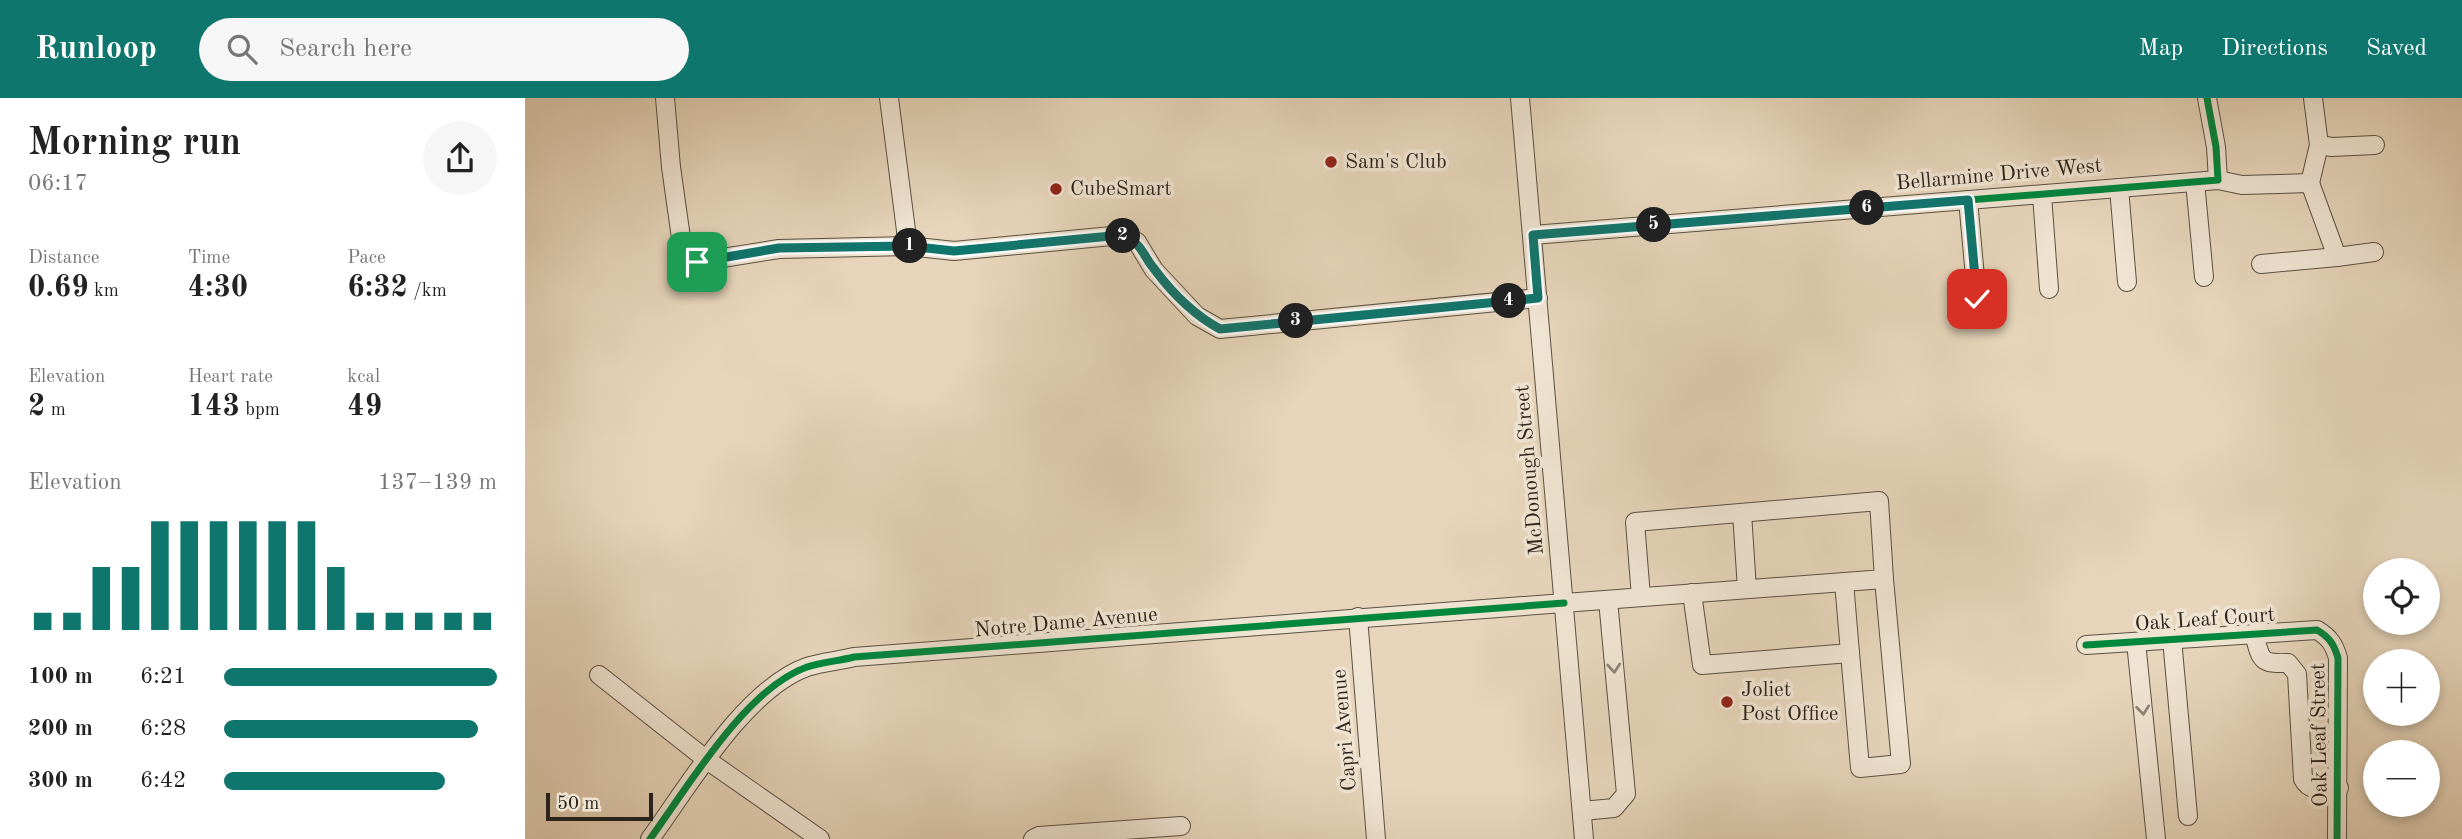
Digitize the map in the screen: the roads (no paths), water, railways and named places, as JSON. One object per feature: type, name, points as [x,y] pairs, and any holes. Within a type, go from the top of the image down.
[{"type":"street","points":[[665,98],[683,252],[697,262],[779,248],[908,246],[954,251],[1122,235],[1137,242],[1154,270],[1198,316],[1220,329],[1538,298]]},
{"type":"street","points":[[889,98],[908,246]]},
{"type":"street","name":"McDonough Street","points":[[1520,98],[1584,839]]},
{"type":"street","points":[[2207,98],[2216,147],[2218,180]]},
{"type":"street","points":[[2313,98],[2319,145],[2310,183],[2337,257]]},
{"type":"street","points":[[2319,145],[2375,145]]},
{"type":"street","name":"Bellarmine Drive West","points":[[1533,235],[2218,180],[2242,185],[2310,183]]},
{"type":"street","points":[[2196,182],[2204,277]]},
{"type":"street","points":[[2119,188],[2127,282]]},
{"type":"street","points":[[2042,195],[2049,289]]},
{"type":"street","points":[[1968,200],[1977,299]]},
{"type":"street","points":[[2261,264],[2374,252]]},
{"type":"street","points":[[1641,597],[1635,522],[1879,501],[1901,764],[1860,768],[1844,582]]},
{"type":"street","points":[[1742,513],[1747,589]]},
{"type":"street","name":"Notre Dame Avenue","points":[[650,839],[745,710],[773,686],[806,667],[854,657],[1884,579]]},
{"type":"street","points":[[1692,593],[1702,665],[1850,653]]},
{"type":"street","points":[[1582,811],[1613,808],[1626,794],[1608,600]]},
{"type":"street","name":"Capri Avenue","points":[[1358,617],[1377,839]]},
{"type":"street","name":"Oak Leaf Court","points":[[2086,645],[2316,630],[2324,634]]},
{"type":"street","points":[[2254,634],[2263,660],[2268,664],[2288,663],[2297,674],[2303,779],[2306,785],[2312,789],[2339,788]]},
{"type":"street","name":"Oak Leaf Street","points":[[2324,634],[2334,644],[2338,658],[2337,839]]},
{"type":"street","points":[[2172,639],[2188,817]]},
{"type":"street","points":[[2136,642],[2156,839]]},
{"type":"street","points":[[599,675],[707,760],[820,839]]},
{"type":"street","points":[[1033,839],[1039,836],[1181,826]]},
{"type":"place","name":"Sam's Club","points":[[1331,162]]},
{"type":"place","name":"CubeSmart","points":[[1056,189]]},
{"type":"place","name":"Joliet Post Office","points":[[1727,702]]}]
